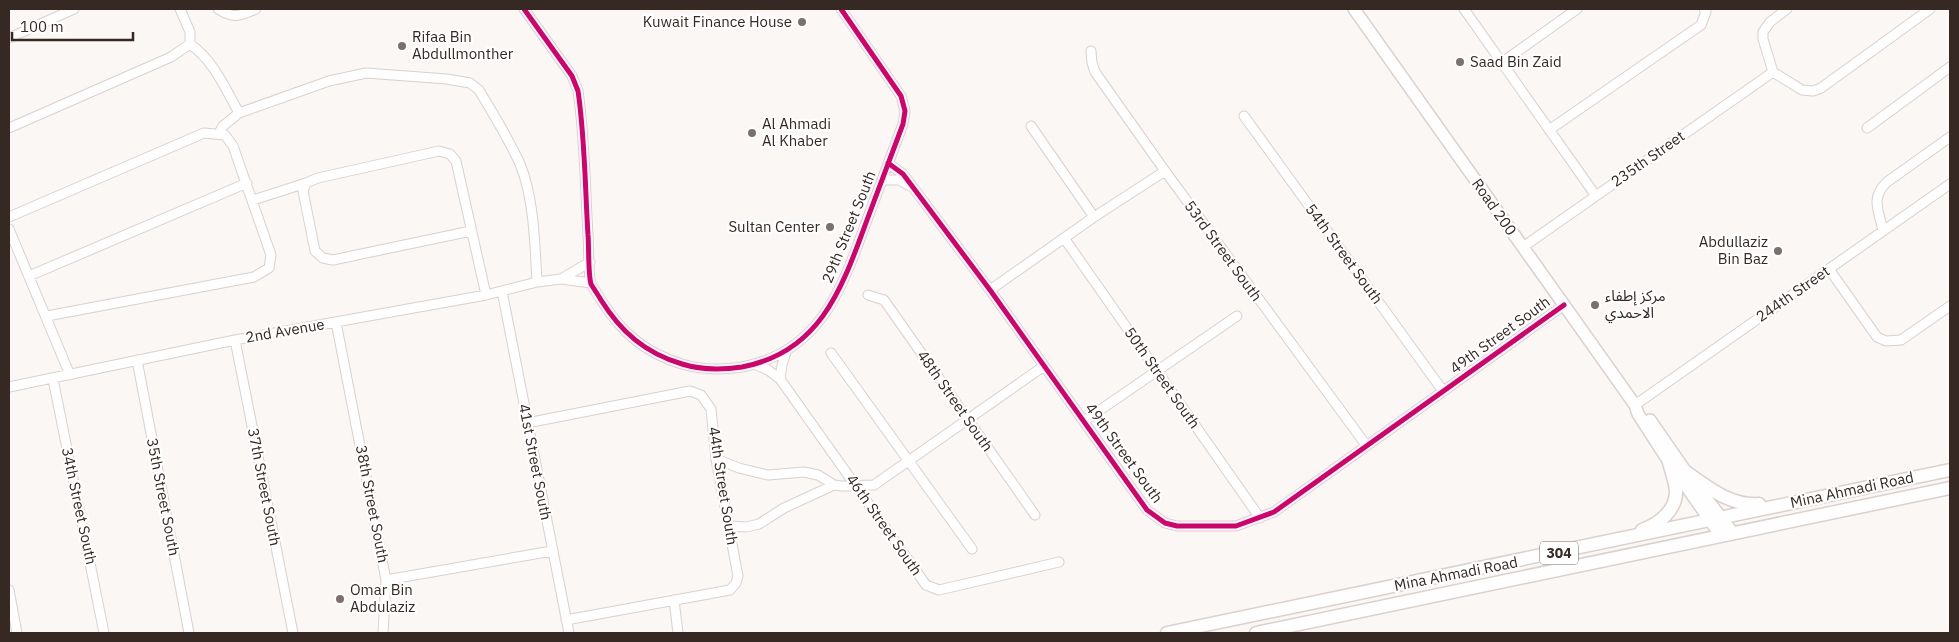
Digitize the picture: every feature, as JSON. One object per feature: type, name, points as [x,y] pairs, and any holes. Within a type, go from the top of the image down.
[{"type":"main road","name":"Road 200","points":[[1354,9],[1635,405],[1638,414],[1669,462],[1727,534]]},
{"type":"main road","name":"Road 200","points":[[1635,405],[1646,413],[1716,519]]},
{"type":"main road","points":[[1611,542],[1651,527],[1668,513],[1675,500],[1676,490],[1669,462]]},
{"type":"main road","name":"Mina Ahmadi Road","points":[[1167,633],[1950,470]]},
{"type":"main road","points":[[1686,472],[1730,501],[1742,504],[1809,500]]},
{"type":"main road","name":"Mina Ahmadi Road","points":[[1256,633],[1950,488]]},
{"type":"street","points":[[9,38],[74,9]]},
{"type":"street","points":[[180,9],[190,32],[190,44]]},
{"type":"street","points":[[218,9],[229,15],[239,16],[256,9]]},
{"type":"street","name":"29th Street South","points":[[524,9],[572,76],[578,91],[581,107],[591,283],[613,318],[632,339],[666,359],[689,366],[709,369],[729,369],[754,364],[786,352],[813,328],[834,298],[850,264],[883,177],[904,117],[901,96],[841,9]]},
{"type":"street","points":[[1464,9],[1596,196]]},
{"type":"street","points":[[1501,63],[1576,9]]},
{"type":"street","points":[[1549,130],[1701,25],[1706,12],[1704,9]]},
{"type":"street","points":[[1787,9],[1770,22],[1763,32],[1763,38],[1773,72],[1802,90],[1809,92],[1817,90],[1930,9]]},
{"type":"street","points":[[190,44],[202,52],[212,64],[239,113]]},
{"type":"street","points":[[9,128],[171,57],[190,44]]},
{"type":"street","name":"53rd Street South","points":[[1091,51],[1095,72],[1165,171],[1366,445]]},
{"type":"street","points":[[1867,128],[1950,67]]},
{"type":"street","points":[[219,133],[223,126],[239,113],[329,81],[366,72],[447,79],[470,83],[479,90],[520,165],[530,201],[537,282]]},
{"type":"street","name":"235th Street","points":[[1523,247],[1773,72]]},
{"type":"street","name":"54th Street South","points":[[1244,116],[1443,391]]},
{"type":"street","points":[[1031,126],[1094,217]]},
{"type":"street","points":[[9,217],[204,133],[225,135],[233,146],[271,255],[269,268],[254,277],[47,316]]},
{"type":"street","points":[[1883,231],[1876,200],[1878,191],[1887,182],[1950,137]]},
{"type":"street","points":[[253,200],[318,178],[439,151],[450,154],[456,161],[486,295]]},
{"type":"street","name":"49th Street South","points":[[888,163],[903,174],[990,290],[1147,510],[1164,523],[1177,526],[1236,526],[1274,512],[1564,305]]},
{"type":"street","points":[[990,290],[1094,217],[1165,171]]},
{"type":"street","points":[[883,177],[899,180],[912,188]]},
{"type":"street","points":[[29,276],[247,183]]},
{"type":"street","points":[[306,183],[303,191],[315,251],[323,258],[333,260],[471,231]]},
{"type":"street","name":"244th Street","points":[[1635,405],[1950,184]]},
{"type":"street","points":[[9,229],[47,316],[70,375]]},
{"type":"street","name":"50th Street South","points":[[1064,238],[1260,518]]},
{"type":"street","name":"2nd Avenue","points":[[561,279],[590,262]]},
{"type":"street","points":[[1829,269],[1877,336],[1886,340],[1901,340],[1949,308]]},
{"type":"street","name":"2nd Avenue","points":[[9,387],[235,340],[486,295],[537,282],[561,279],[591,283]]},
{"type":"street","name":"41st Street South","points":[[502,291],[569,633]]},
{"type":"street","name":"48th Street South","points":[[868,295],[884,300],[1035,515]]},
{"type":"street","points":[[1084,421],[1237,316]]},
{"type":"street","name":"38th Street South","points":[[336,322],[386,580],[552,551]]},
{"type":"street","name":"37th Street South","points":[[235,340],[293,633]]},
{"type":"street","points":[[780,379],[786,352]]},
{"type":"street","points":[[831,352],[972,550]]},
{"type":"street","name":"35th Street South","points":[[137,360],[189,633]]},
{"type":"street","name":"46th Street South","points":[[754,364],[768,370],[780,379],[926,585],[939,590],[1059,562]]},
{"type":"street","points":[[729,526],[746,527],[759,524],[784,508],[834,485],[874,485],[910,462],[1044,366]]},
{"type":"street","name":"34th Street South","points":[[53,378],[104,633]]},
{"type":"street","name":"44th Street South","points":[[527,423],[690,391],[701,395],[711,409],[716,459],[738,576],[736,583],[730,590],[566,620]]},
{"type":"street","points":[[716,459],[739,468],[768,475],[804,472],[818,475],[834,485]]},
{"type":"street","points":[[383,633],[386,580]]},
{"type":"street","points":[[9,590],[10,606],[17,633]]},
{"type":"street","points":[[674,600],[678,633]]},
{"type":"cycle path","points":[[524,9],[572,76],[578,91],[591,284],[617,322],[645,347],[682,364],[719,369],[742,367],[769,359],[791,347],[810,332],[825,313],[848,270],[903,124],[905,111],[901,96],[841,9]]},
{"type":"cycle path","points":[[888,163],[903,174],[990,290],[1147,510],[1165,523],[1177,526],[1236,526],[1274,512],[1564,305]]},
{"type":"place","name":"Kuwait Finance House","points":[[802,22]]},
{"type":"place","name":"Rifaa Bin Abdullmonther","points":[[402,46]]},
{"type":"place","name":"Saad Bin Zaid","points":[[1460,62]]},
{"type":"place","name":"Al Ahmadi Al Khaber","points":[[752,133]]},
{"type":"place","name":"Sultan Center","points":[[830,227]]},
{"type":"place","name":"Abdullaziz Bin Baz","points":[[1778,251]]},
{"type":"place","name":"مركز إطفاء الاحمدي","points":[[1595,305]]},
{"type":"place","name":"Omar Bin Abdulaziz","points":[[340,599]]}]
